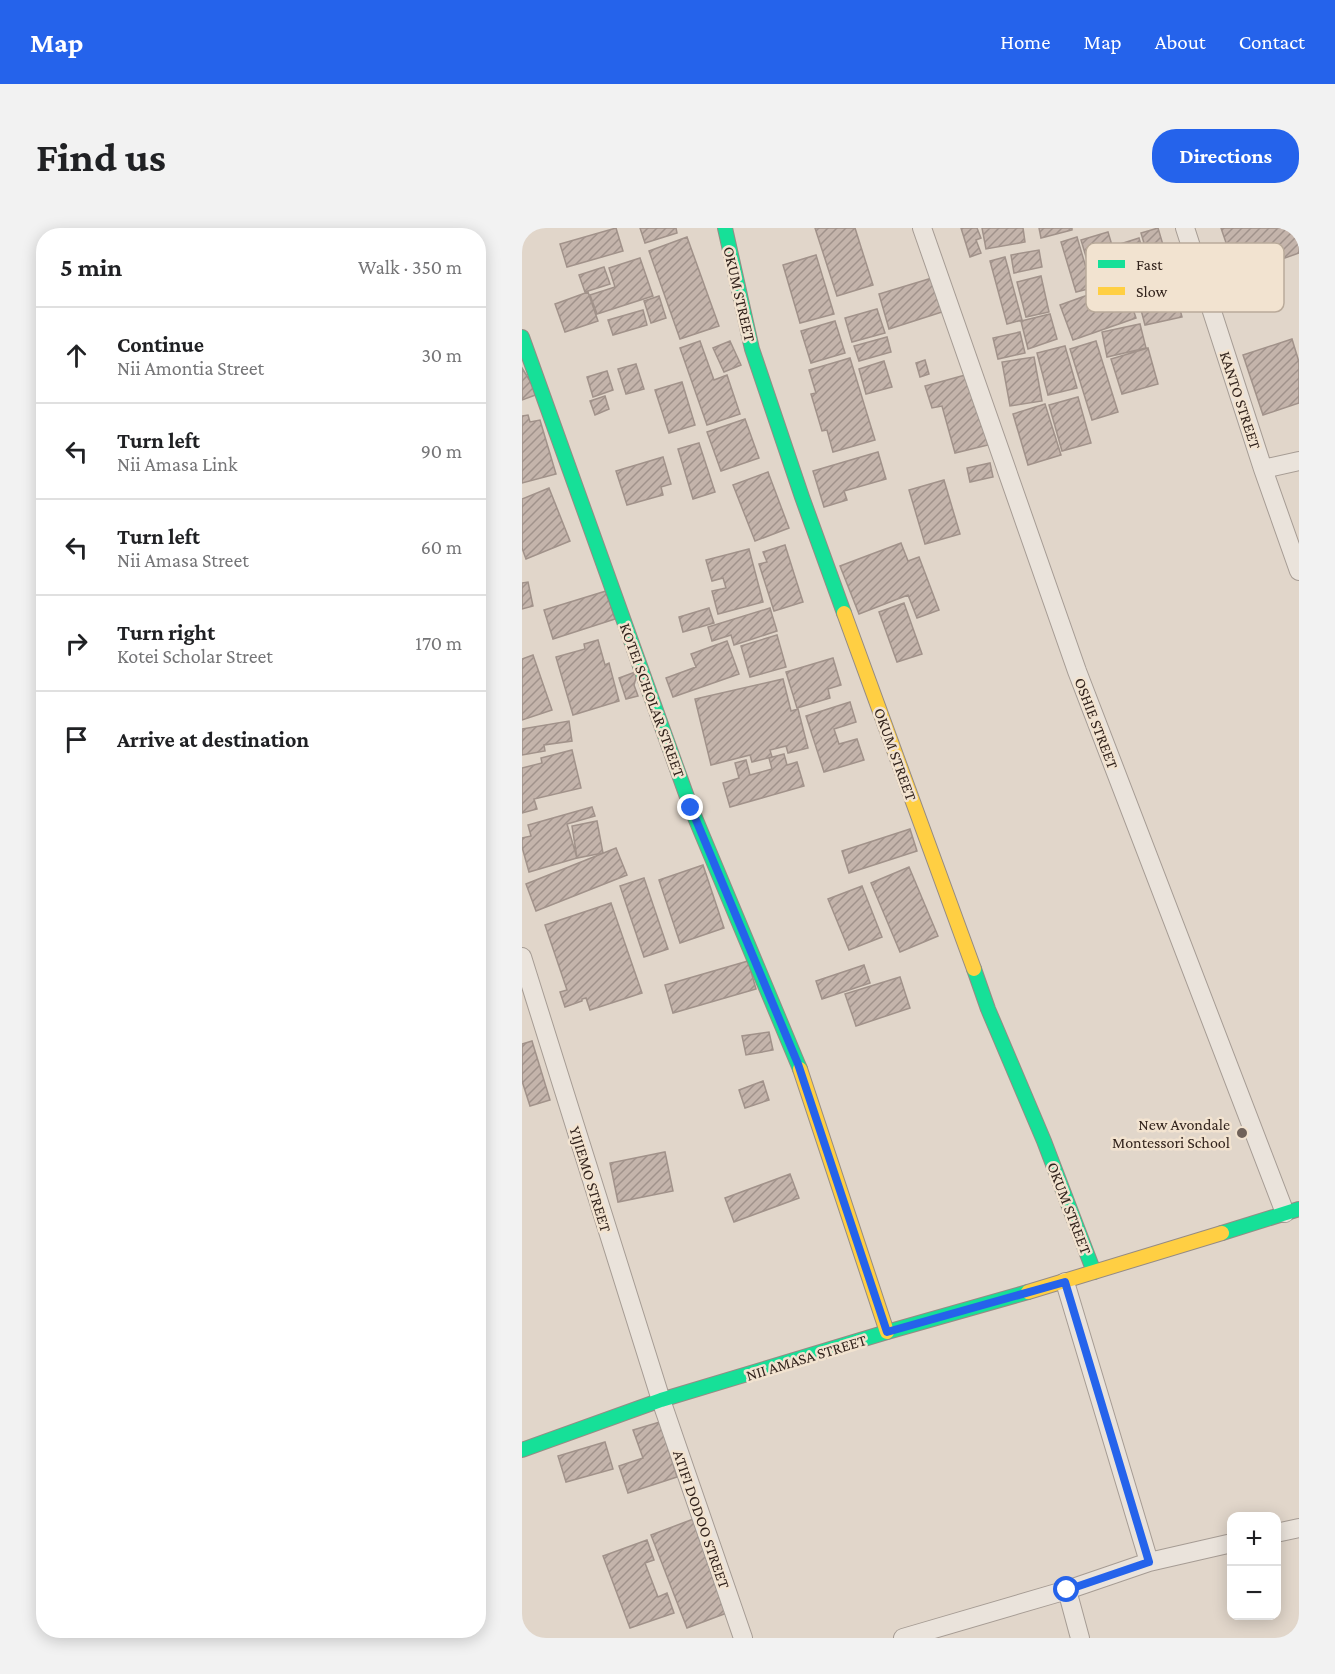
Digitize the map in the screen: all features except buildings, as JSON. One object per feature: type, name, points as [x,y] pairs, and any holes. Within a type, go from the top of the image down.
[{"type":"street","name":"OKUM STREET","points":[[724,228],[752,349],[802,497],[988,1009],[1044,1141],[1094,1272]]},
{"type":"street","name":"OSHIE STREET","points":[[922,228],[1077,671],[1292,1211]]},
{"type":"street","name":"KANTO STREET","points":[[1185,228],[1190,243]]},
{"type":"street","name":"KANTO STREET","points":[[1212,312],[1299,571]]},
{"type":"street","name":"KOTEI SCHOLAR STREET","points":[[522,337],[691,808],[798,1064],[887,1332]]},
{"type":"street","points":[[1263,469],[1299,461]]},
{"type":"street","name":"YIJIEMO STREET","points":[[522,957],[661,1401]]},
{"type":"street","name":"NII AMASA STREET","points":[[522,1449],[661,1401],[887,1332],[1065,1282],[1292,1211]]},
{"type":"street","points":[[1065,1282],[1149,1562]]},
{"type":"street","name":"ATIFI DODOO STREET","points":[[661,1401],[743,1638]]},
{"type":"street","points":[[1281,1532],[1299,1528]]},
{"type":"street","points":[[903,1638],[1067,1590],[1149,1562],[1227,1544]]},
{"type":"street","points":[[1067,1590],[1080,1638]]},
{"type":"traffic: fast","points":[[725,228],[752,349],[844,613]]},
{"type":"traffic: fast","points":[[522,337],[691,808],[800,1069]]},
{"type":"traffic: fast","points":[[974,969],[1094,1272]]},
{"type":"traffic: fast","points":[[1222,1233],[1299,1209]]},
{"type":"traffic: fast","points":[[522,1450],[661,1400],[1028,1292]]},
{"type":"traffic: slow","points":[[844,613],[974,969]]},
{"type":"traffic: slow","points":[[800,1069],[887,1332]]},
{"type":"traffic: slow","points":[[1028,1292],[1222,1233]]},
{"type":"place","name":"New Avondale Montessori School","points":[[1242,1133]]},
{"type":"route","points":[[691,808],[798,1064],[887,1332],[1065,1282],[1149,1562],[1067,1590]]}]
